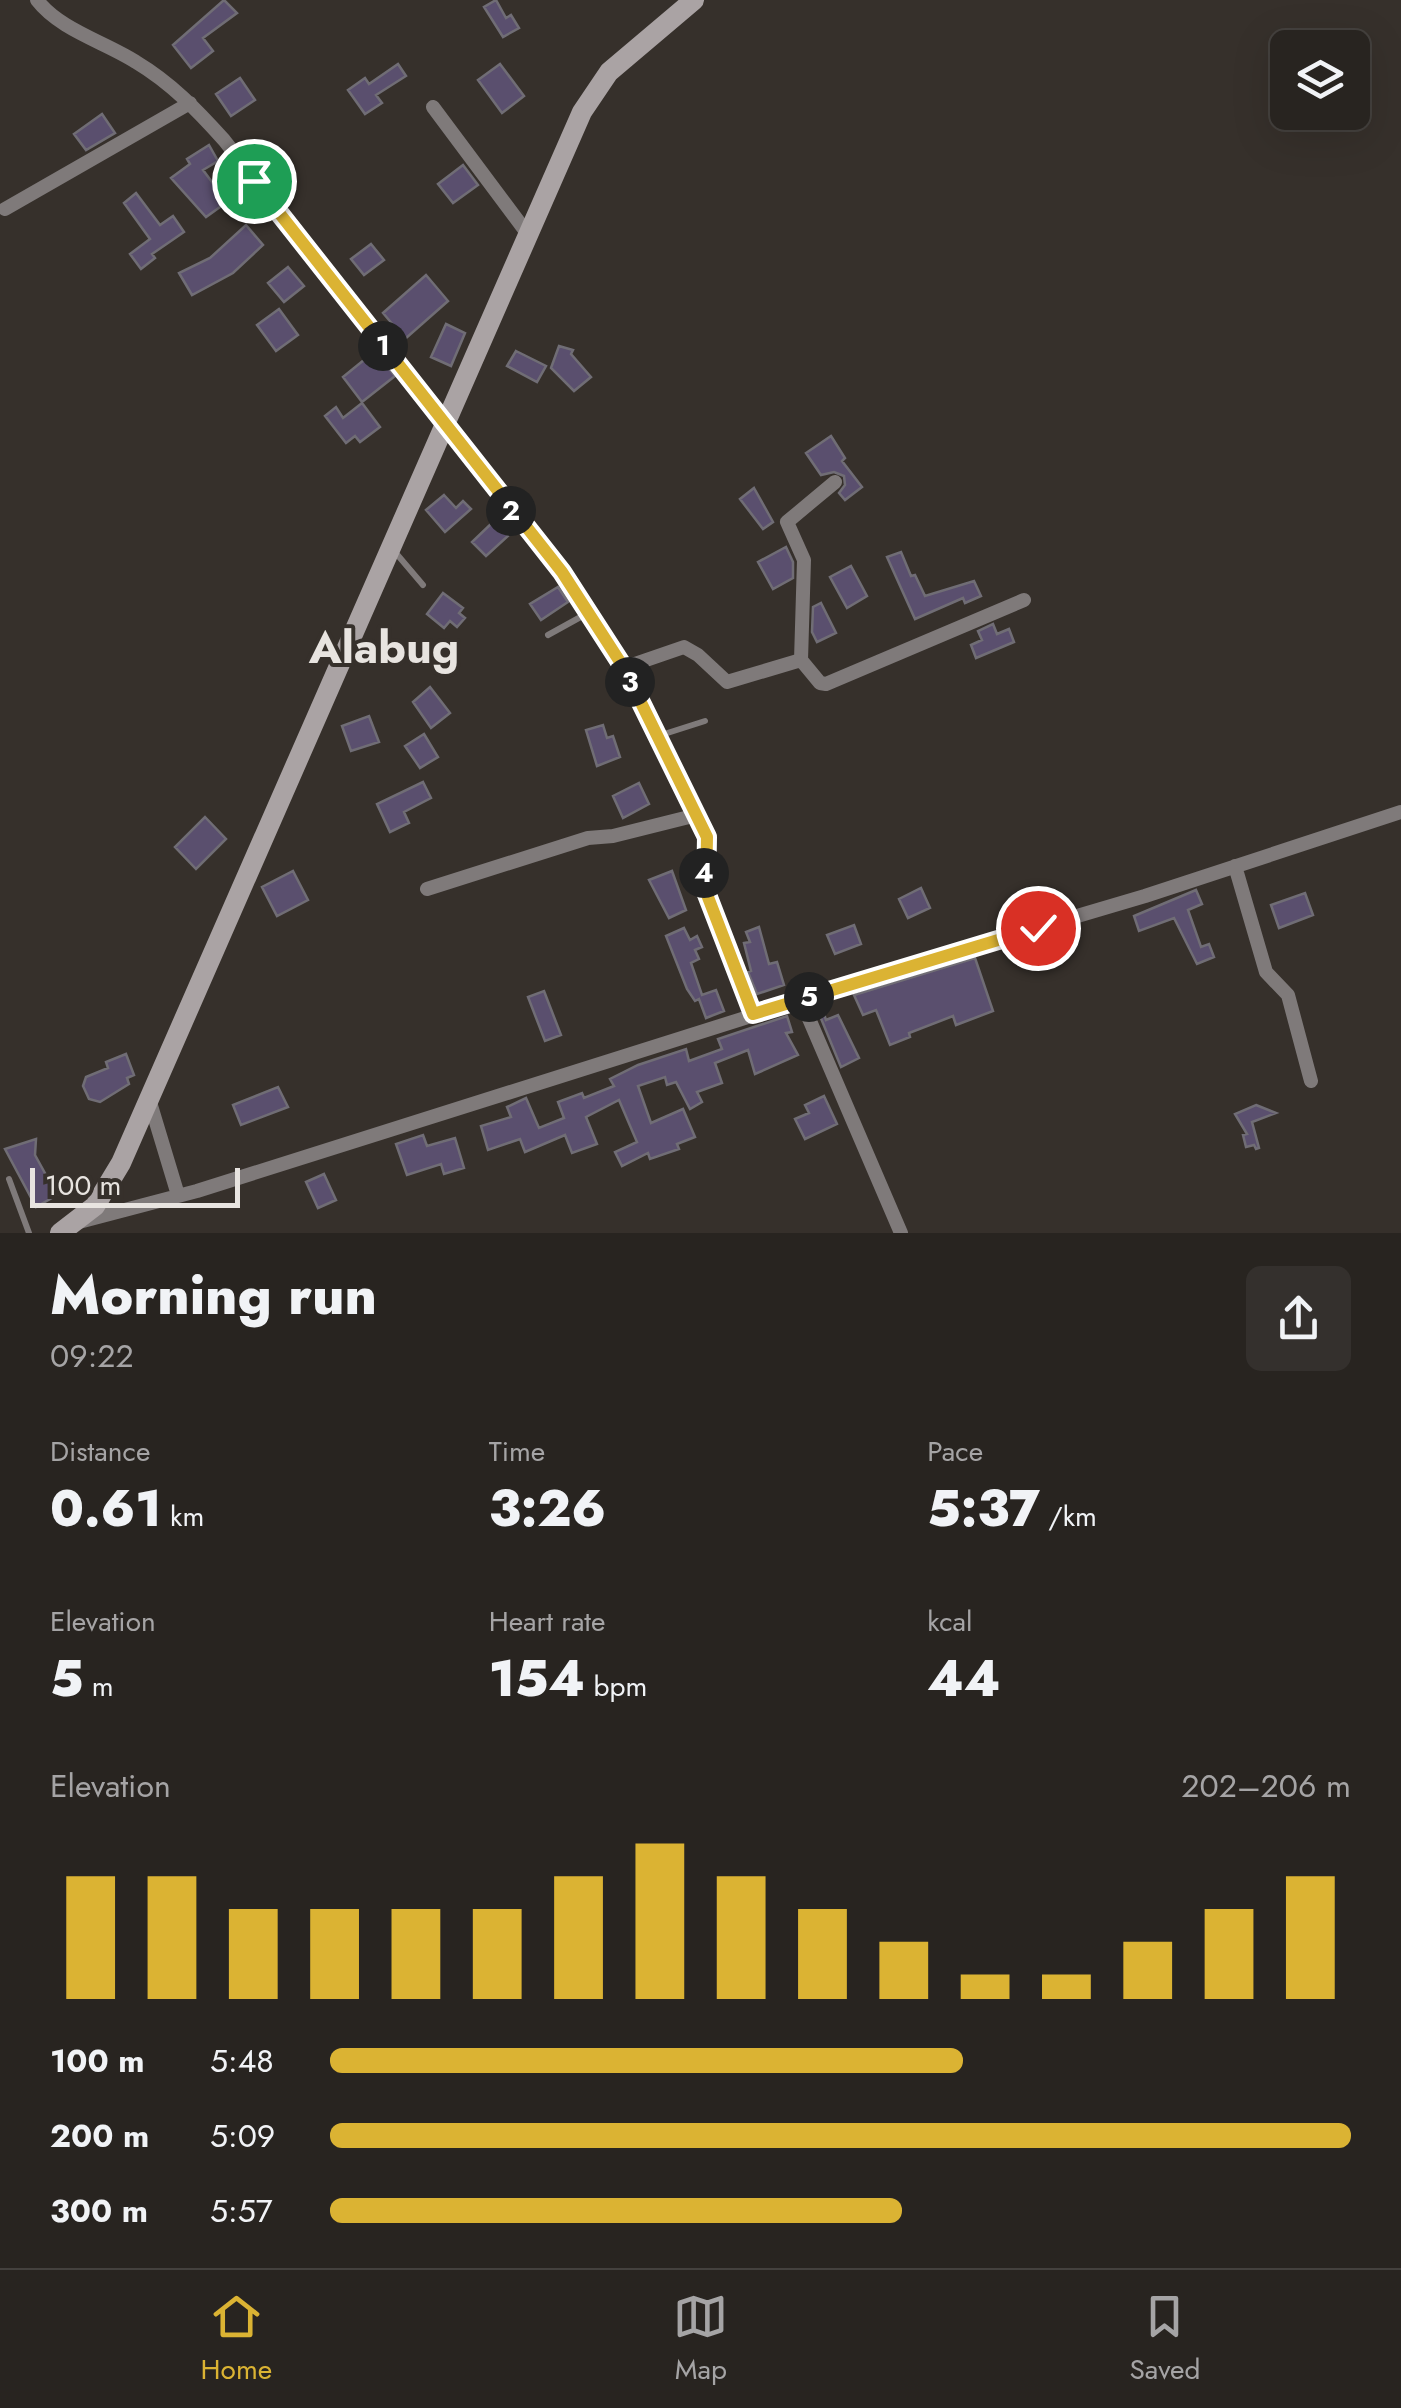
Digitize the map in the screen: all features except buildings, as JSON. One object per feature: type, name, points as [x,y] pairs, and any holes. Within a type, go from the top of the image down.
[{"type":"main road","points":[[67,1230],[107,1189],[149,1099],[527,233],[592,94],[609,72],[694,0]]},
{"type":"street","points":[[37,0],[49,14],[132,59],[190,102],[224,140],[589,612],[624,668],[707,837],[706,892],[753,1014]]},
{"type":"street","points":[[5,209],[190,102]]},
{"type":"street","points":[[433,108],[527,233]]},
{"type":"street","points":[[835,482],[788,522],[804,560],[801,660],[820,683],[826,684],[1024,600]]},
{"type":"street","points":[[624,668],[684,647],[698,655],[721,679],[734,682],[801,660]]},
{"type":"street","points":[[67,1230],[1401,812]]},
{"type":"street","points":[[427,889],[588,838],[614,836],[697,815]]},
{"type":"street","points":[[1235,866],[1266,972],[1288,994],[1311,1081]]},
{"type":"street","points":[[801,1000],[901,1233]]},
{"type":"street","points":[[149,1099],[178,1196]]},
{"type":"lane","points":[[390,546],[423,586]]},
{"type":"lane","points":[[548,635],[589,612]]},
{"type":"lane","points":[[656,737],[705,722]]},
{"type":"lane","points":[[9,1179],[29,1233]]},
{"type":"district","name":"Alabug","points":[[384,647]]},
{"type":"route","points":[[254,181],[562,572],[624,668],[707,837],[703,882],[753,1014],[1038,928]]}]
